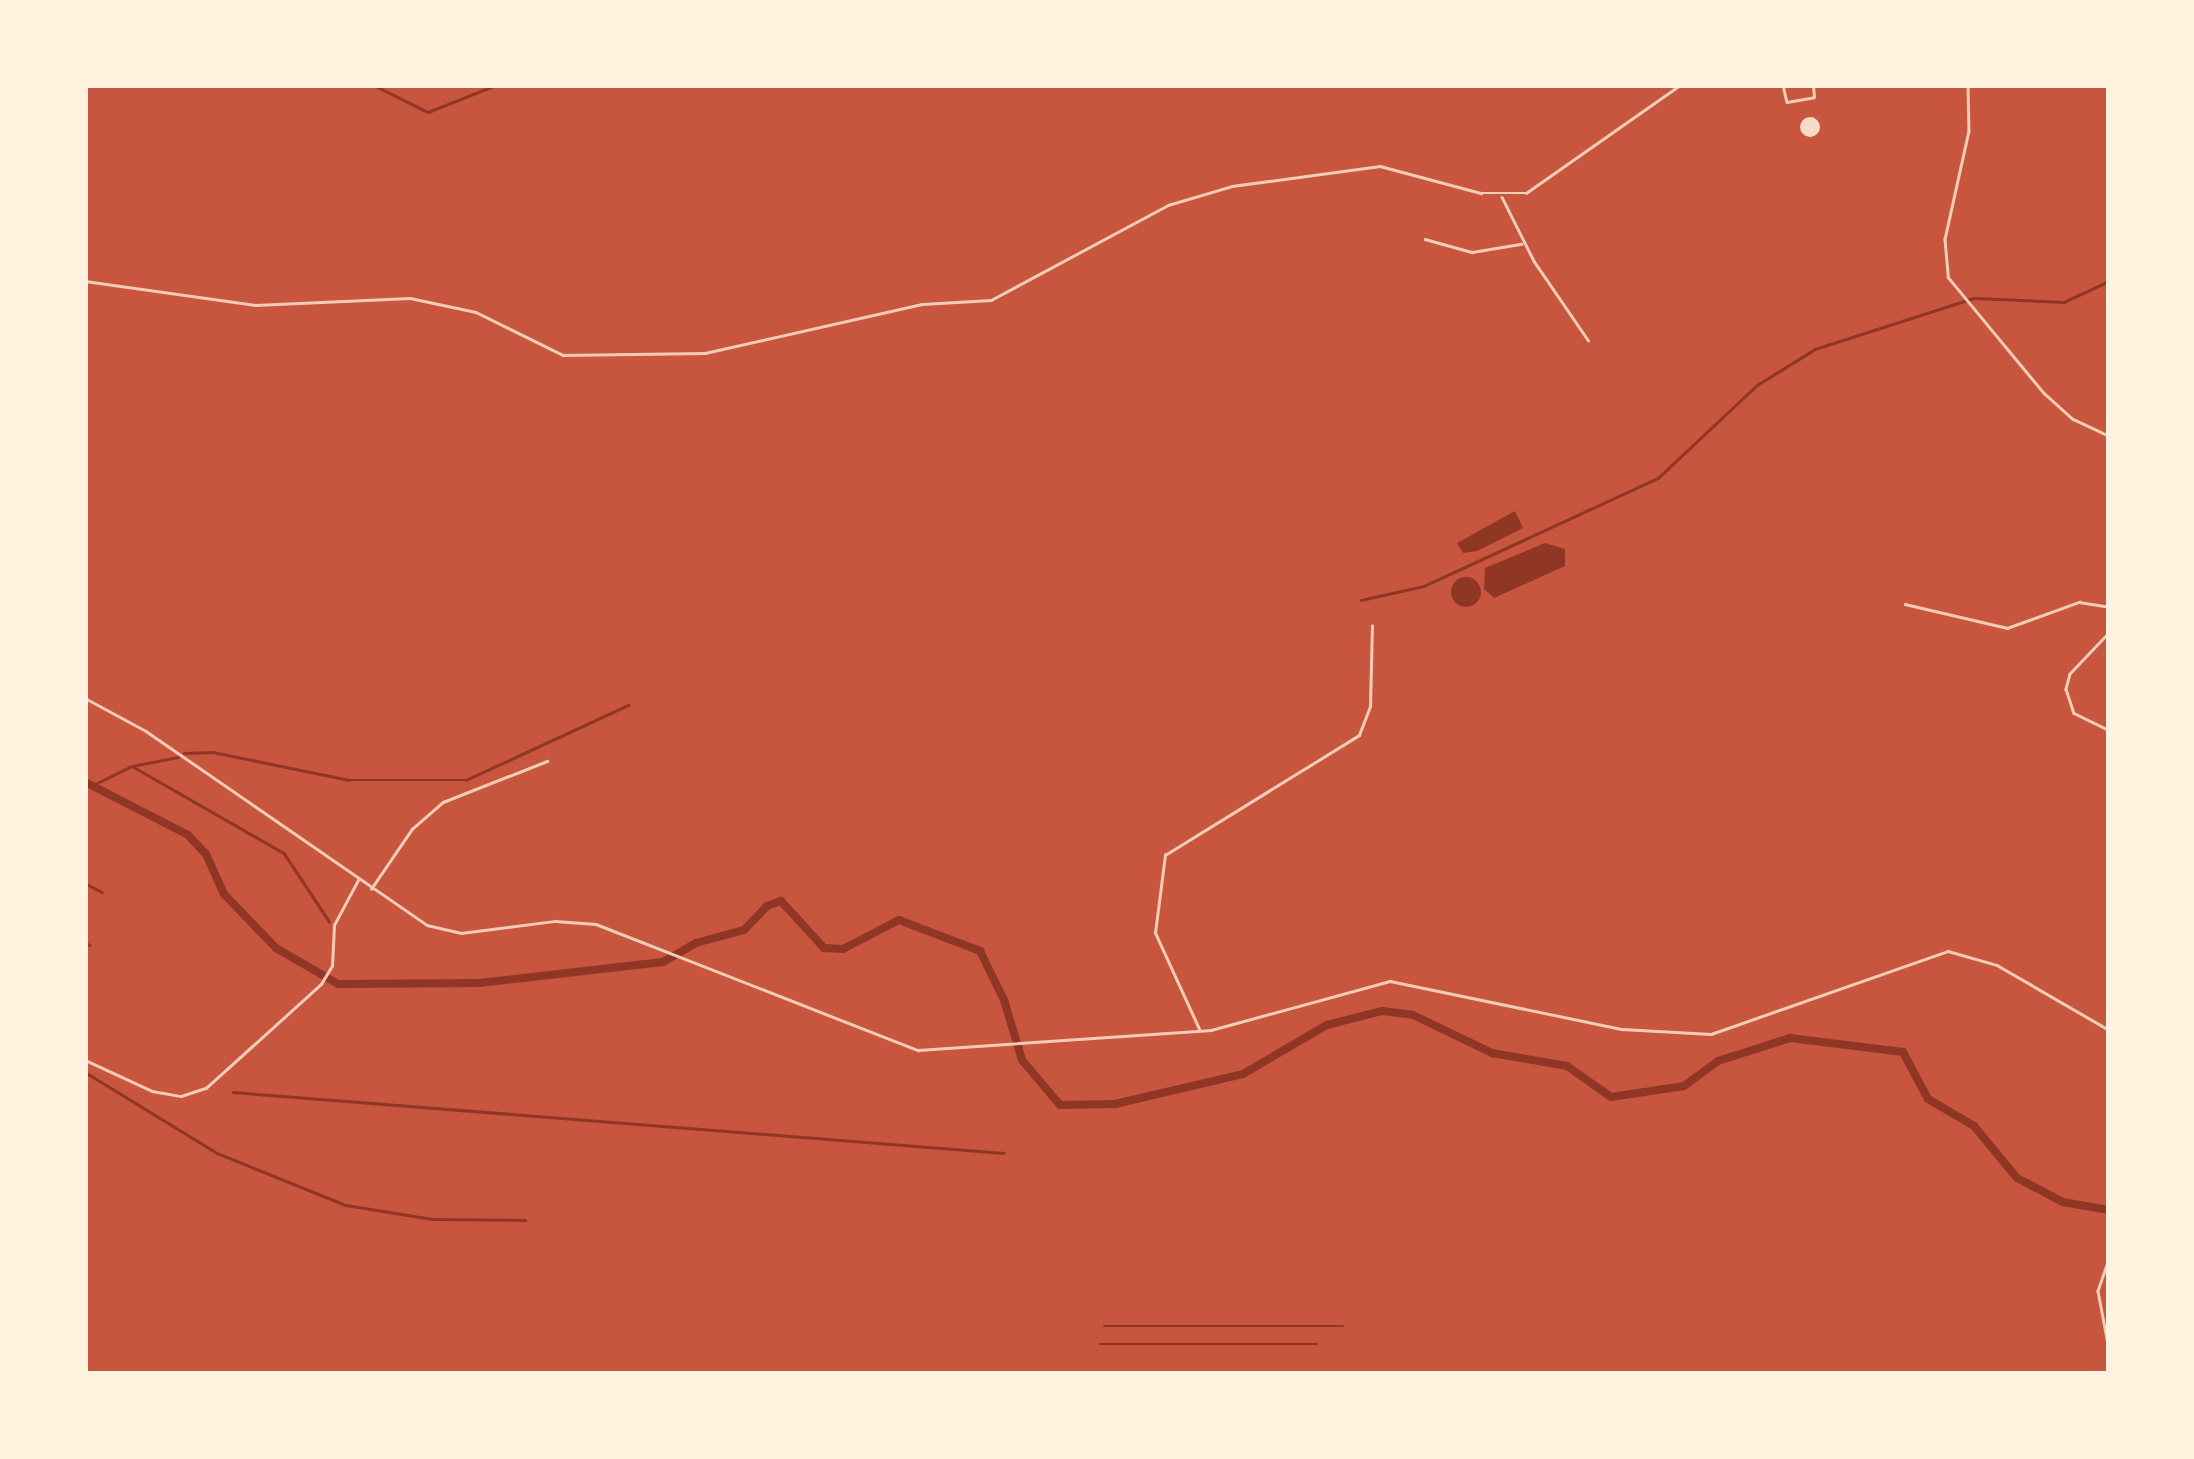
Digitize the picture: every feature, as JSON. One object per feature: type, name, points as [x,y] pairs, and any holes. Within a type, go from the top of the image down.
[{"type":"street","points":[[85,281],[255,305],[410,298],[476,312],[563,355],[684,356],[922,304],[990,300],[1168,206],[1232,186],[1380,166],[1502,196],[1545,184],[1680,85]]},
{"type":"street","points":[[1783,85],[1787,102],[1814,97],[1813,85]]},
{"type":"street","points":[[1966,85],[1968,131],[1944,239],[1948,277],[2058,406],[2109,436]]},
{"type":"street","points":[[1502,196],[1523,243],[1588,340]]},
{"type":"street","points":[[1426,238],[1472,252],[1523,243]]},
{"type":"street","points":[[1904,604],[2007,628],[2079,602],[2109,607]]},
{"type":"street","points":[[1199,1031],[1155,933],[1166,855],[1359,735],[1370,706],[1372,626]]},
{"type":"street","points":[[2109,633],[2070,674],[2066,686],[2074,713],[2109,730]]},
{"type":"street","points":[[85,698],[176,752],[358,880],[437,929],[577,921],[668,952],[904,1048],[1005,1047],[1199,1031],[1396,981],[1622,1029],[1711,1034],[1948,950],[1990,962],[2109,1030]]},
{"type":"street","points":[[372,889],[412,829],[444,802],[546,761]]},
{"type":"street","points":[[85,1060],[144,1089],[193,1094],[321,984],[329,972],[334,925],[358,880]]},
{"type":"street","points":[[2109,1259],[2098,1286],[2109,1349]]},
{"type":"shaded area","points":[[1515,511],[1523,528],[1477,551],[1463,553],[1457,543]]},
{"type":"shaded area","points":[[1545,543],[1565,549],[1565,566],[1494,598],[1484,589],[1485,568]]},
{"type":"shaded area","points":[[1466,577],[1480,586],[1481,592],[1472,606],[1466,607],[1452,598],[1451,592],[1460,578]]},
{"type":"building","points":[[1810,117],[1820,127],[1810,137],[1800,127]]},
{"type":"waterway","points":[[374,85],[428,112],[496,85]]},
{"type":"waterway","points":[[1361,600],[1424,586],[1658,478],[1757,385],[1815,349],[1974,298],[2064,302],[2109,281]]},
{"type":"waterway","points":[[184,753],[213,752],[349,780],[466,780],[628,705]]},
{"type":"waterway","points":[[93,785],[132,766],[178,757]]},
{"type":"waterway","points":[[132,766],[284,853],[329,921]]},
{"type":"waterway","points":[[85,782],[188,835],[206,854],[224,894],[276,948],[338,984],[479,983],[663,962],[696,943],[744,930],[767,906],[781,901],[824,948],[843,949],[899,920],[980,951],[1004,1000],[1022,1060],[1060,1105],[1115,1104],[1243,1074],[1327,1025],[1382,1011],[1413,1015],[1492,1053],[1567,1066],[1611,1097],[1684,1086],[1718,1061],[1790,1038],[1903,1052],[1928,1099],[1974,1126],[2017,1178],[2063,1202],[2109,1210]]},
{"type":"waterway","points":[[85,883],[102,892]]},
{"type":"waterway","points":[[85,943],[90,945]]},
{"type":"waterway","points":[[85,1072],[217,1153],[346,1205],[432,1219],[525,1220]]},
{"type":"waterway","points":[[233,1092],[1004,1153]]},
{"type":"waterway","points":[[1104,1326],[1343,1326]]},
{"type":"waterway","points":[[1100,1344],[1317,1344]]}]
